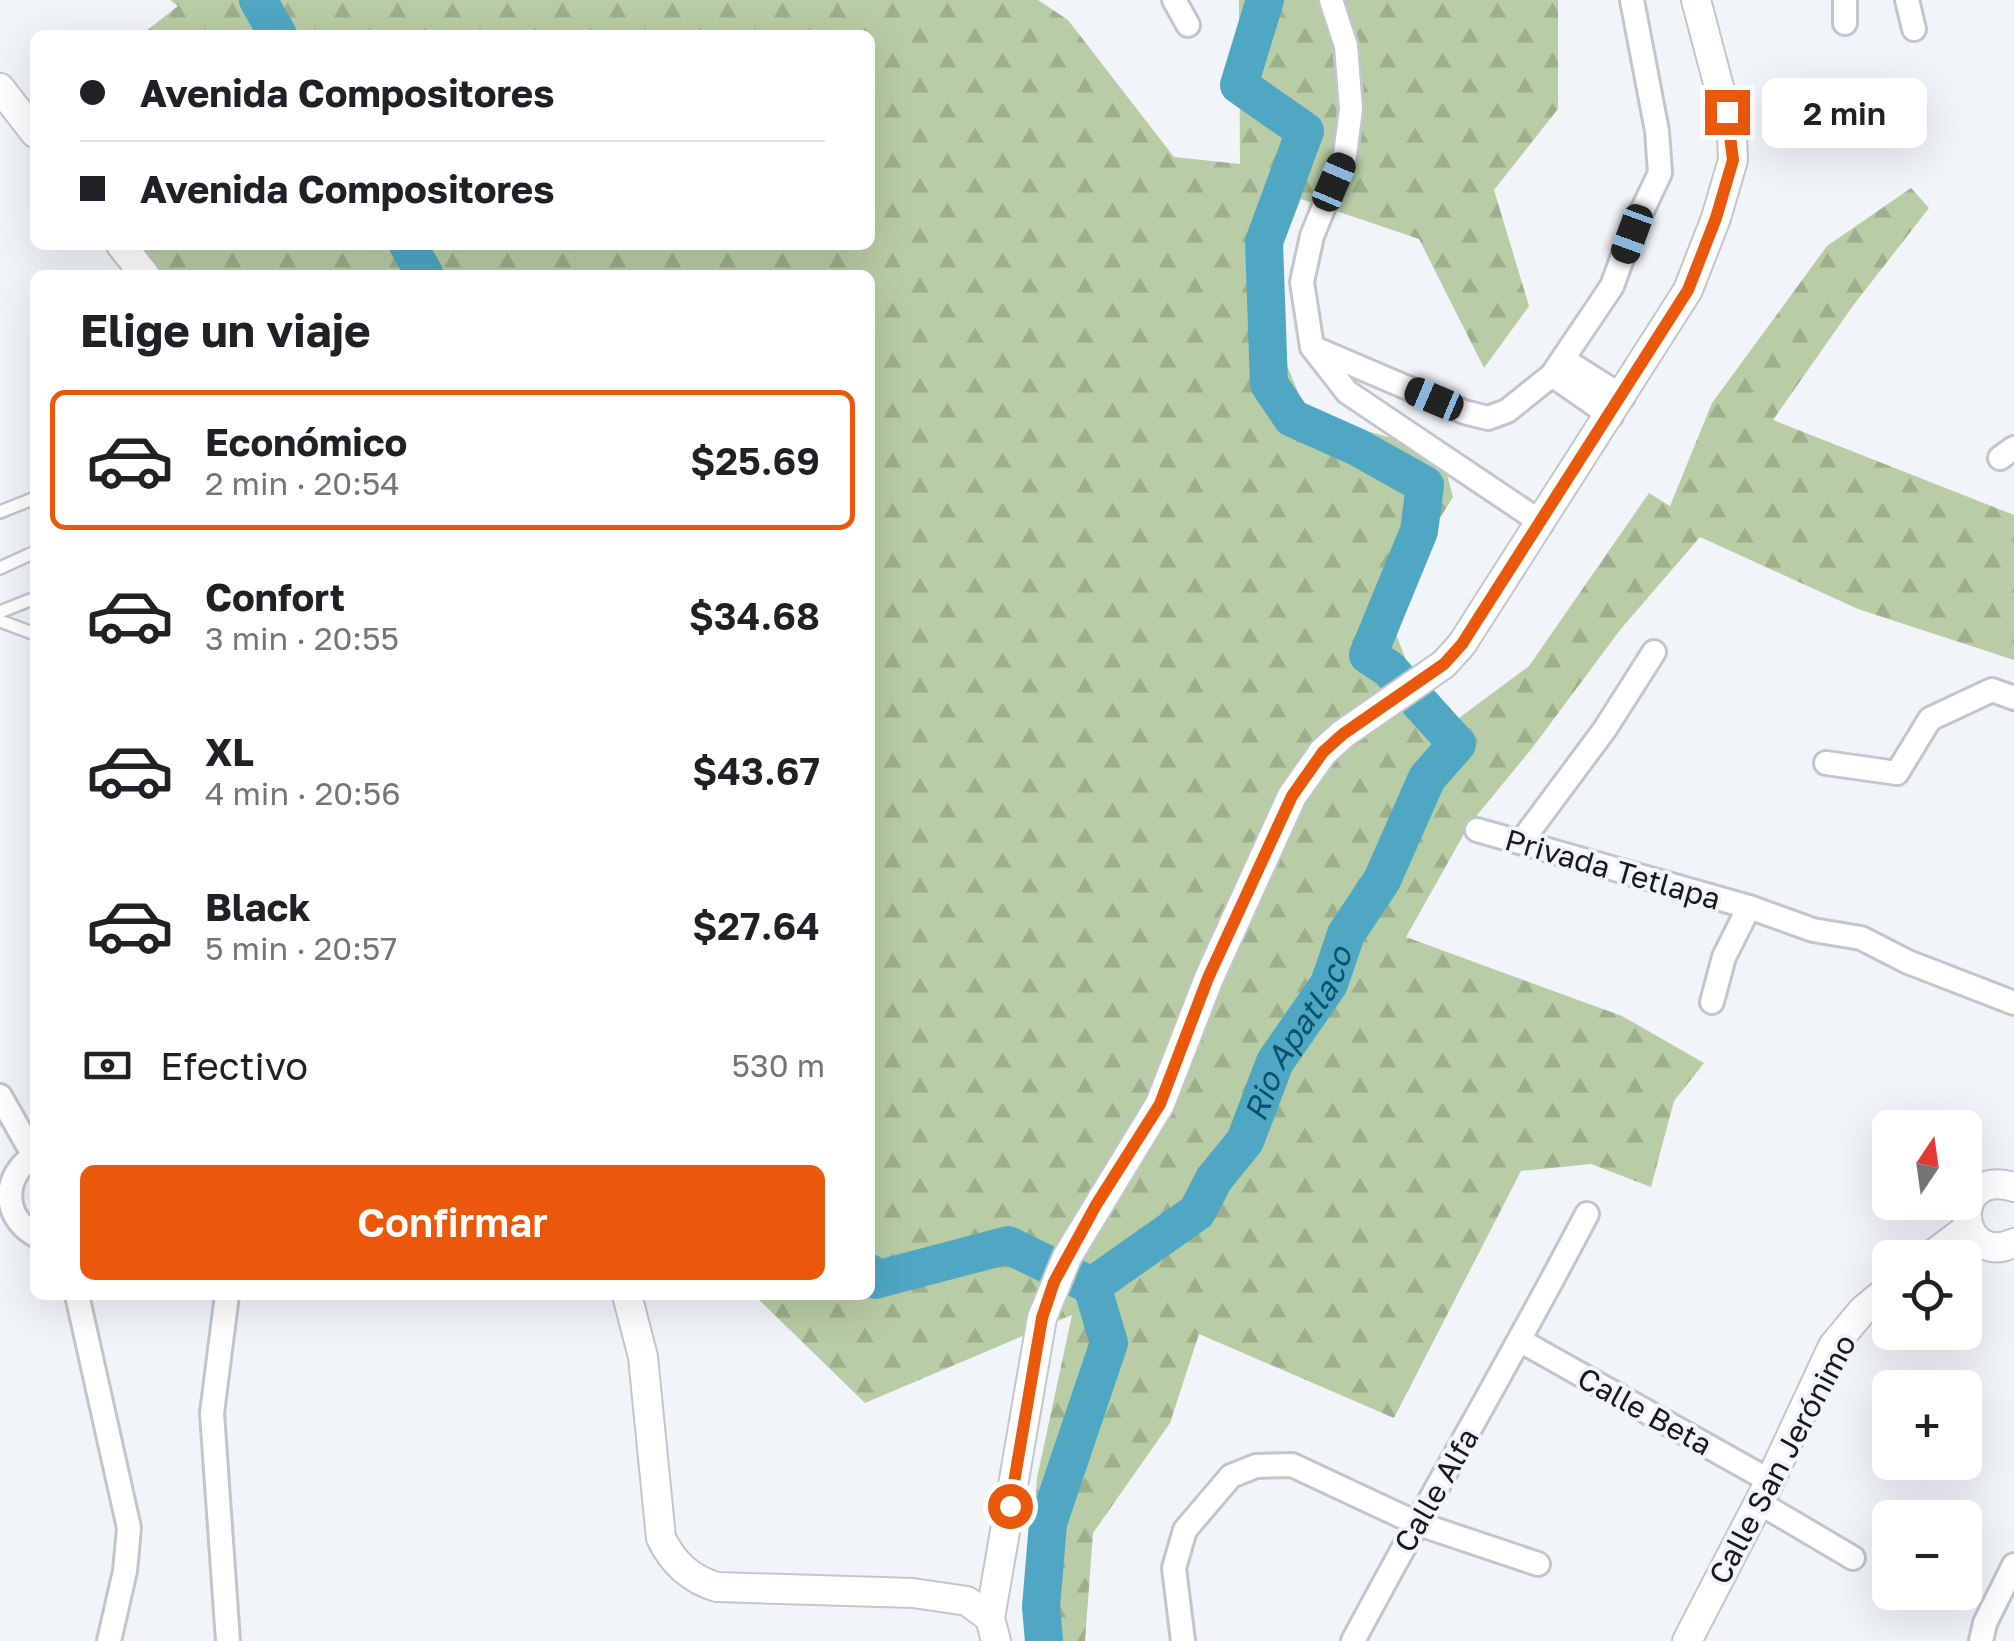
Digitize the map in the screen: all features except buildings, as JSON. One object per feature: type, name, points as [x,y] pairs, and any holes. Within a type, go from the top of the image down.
[{"type":"street","points":[[1174,0],[1188,24]]},
{"type":"street","points":[[1331,0],[1346,46],[1351,109],[1345,155],[1312,236],[1302,282],[1312,346],[1347,392],[1542,522]]},
{"type":"street","points":[[1312,346],[1464,412],[1488,418],[1507,411],[1557,367],[1612,286],[1660,173],[1657,132],[1632,0]]},
{"type":"street","points":[[993,1629],[1042,1318],[1061,1269],[1096,1205],[1160,1104],[1208,978],[1292,796],[1323,752],[1343,734],[1444,664],[1462,644],[1617,407],[1688,290],[1733,160],[1727,112],[1696,0]]},
{"type":"street","points":[[1908,0],[1914,29]]},
{"type":"street","points":[[0,88],[30,127]]},
{"type":"street","points":[[126,250],[141,270]]},
{"type":"street","points":[[1557,367],[1617,407]]},
{"type":"street","points":[[1521,842],[1605,729],[1654,652]]},
{"type":"street","points":[[1826,763],[1897,773],[1930,720],[1992,690],[2014,698]]},
{"type":"street","name":"Privada Tetlapa","points":[[1476,830],[1750,908],[1812,930],[1861,938],[1908,962],[2014,1003]]},
{"type":"street","name":"Privada Tetlapa","points":[[1712,1002],[1724,957],[1750,908]]},
{"type":"street","points":[[0,1096],[30,1148]]},
{"type":"street","points":[[17,1227],[10,1191],[22,1164],[30,1158]]},
{"type":"street","points":[[2014,1187],[1998,1183],[1982,1187],[1971,1198],[1966,1212],[1968,1228],[1984,1244],[1995,1248],[2014,1243]]},
{"type":"street","name":"Calle Alfa","points":[[1353,1641],[1588,1214]]},
{"type":"street","points":[[1952,1240],[1968,1228]]},
{"type":"street","points":[[77,1300],[130,1528],[109,1641]]},
{"type":"street","points":[[226,1300],[212,1413],[228,1641]]},
{"type":"street","points":[[628,1300],[642,1357],[661,1538],[675,1562],[694,1577],[717,1587],[912,1593],[967,1601],[993,1629]]},
{"type":"street","name":"Calle San Jerónimo","points":[[1687,1641],[1833,1346],[1872,1303]]},
{"type":"street","name":"Calle Beta","points":[[1521,1341],[1764,1492],[1854,1558]]},
{"type":"street","points":[[1184,1641],[1174,1568],[1185,1530],[1231,1476],[1256,1466],[1292,1465],[1416,1523],[1538,1564]]},
{"type":"street","points":[[1981,1641],[1985,1623],[2014,1565]]},
{"type":"lane","points":[[0,512],[30,500]]},
{"type":"lane","points":[[0,568],[30,554]]},
{"type":"lane","points":[[0,612],[30,600]]},
{"type":"lane","points":[[0,622],[30,632]]},
{"type":"green space","points":[[170,0],[1038,0],[1068,20],[1174,157],[1240,164],[1239,0],[1558,0],[1558,109],[1494,190],[1529,306],[1484,368],[1419,239],[1301,199],[1260,300],[1307,414],[1441,452],[1453,497],[1385,607],[1436,735],[1529,666],[1649,493],[1670,506],[1712,403],[1827,246],[1911,188],[1929,208],[1852,307],[1773,420],[2014,515],[2014,660],[1858,609],[1700,537],[1620,630],[1469,825],[1406,937],[1622,1016],[1704,1063],[1674,1101],[1651,1187],[1591,1164],[1521,1171],[1394,1418],[1199,1334],[1170,1423],[1093,1533],[1085,1641],[1026,1641],[1037,1478],[1072,1315],[865,1403],[759,1300],[875,1300],[875,270],[156,270],[141,250],[875,250],[875,30],[147,30],[178,6]]},
{"type":"waterway","name":"Rio Apatlaco","points":[[258,0],[275,30]]},
{"type":"waterway","points":[[1092,1286],[1197,1212],[1214,1179],[1245,1141],[1275,1062],[1329,984],[1346,934],[1382,880],[1427,778],[1457,744],[1389,669],[1368,655],[1419,531],[1425,485],[1357,447],[1292,418],[1269,384],[1264,242],[1305,131],[1239,85],[1265,0]]},
{"type":"waterway","name":"Rio Apatlaco","points":[[411,250],[422,270]]},
{"type":"waterway","name":"Rio Apatlaco","points":[[875,1280],[1008,1245],[1092,1286],[1109,1343],[1048,1523],[1041,1607],[1044,1641]]},
{"type":"route","points":[[1010,1506],[1042,1318],[1054,1282],[1096,1205],[1160,1104],[1208,978],[1292,796],[1323,752],[1343,734],[1444,664],[1462,644],[1611,416],[1688,290],[1716,218],[1733,160],[1727,112]]}]
